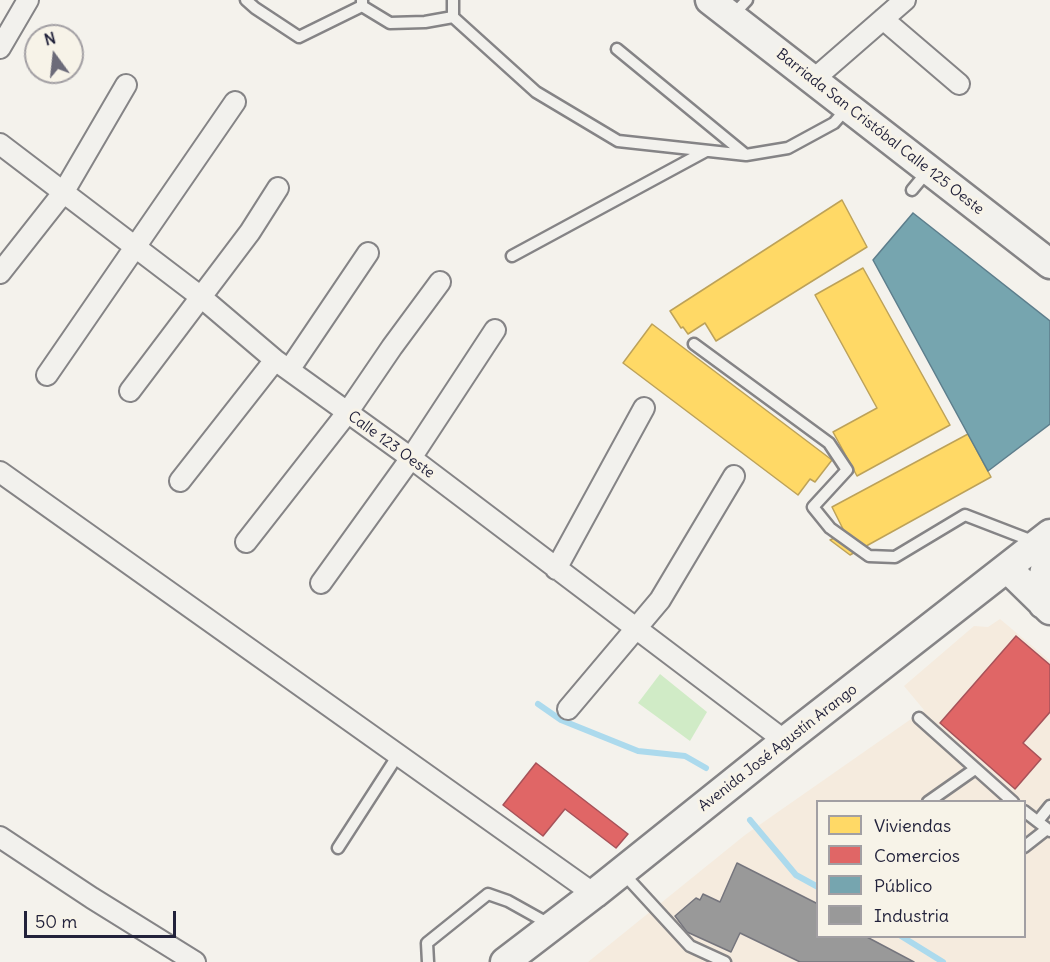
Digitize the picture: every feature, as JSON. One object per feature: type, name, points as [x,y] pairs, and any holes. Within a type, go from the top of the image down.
[{"type":"main road","name":"Barriada San Cristóbal Calle 125 Oeste","points":[[729,6],[813,80],[849,106],[920,179],[1050,264]]},
{"type":"main road","name":"Avenida José Agustín Arango","points":[[505,962],[554,926],[785,741],[1007,568],[1046,547]]},
{"type":"main road","points":[[1046,547],[1042,584],[1047,607]]},
{"type":"main road","points":[[1007,568],[1047,607]]},
{"type":"street","points":[[0,48],[28,0]]},
{"type":"street","points":[[813,80],[905,0]]},
{"type":"street","points":[[883,19],[959,84]]},
{"type":"street","points":[[0,273],[63,193],[126,85]]},
{"type":"street","points":[[47,375],[235,102]]},
{"type":"street","name":"Calle 123 Oeste","points":[[0,144],[201,297],[282,365],[411,458],[785,741]]},
{"type":"street","points":[[130,391],[250,232],[278,188]]},
{"type":"street","points":[[180,481],[282,365],[368,253]]},
{"type":"street","points":[[246,542],[347,413],[440,282]]},
{"type":"street","points":[[321,583],[411,458],[495,330]]},
{"type":"street","points":[[556,569],[644,408]]},
{"type":"street","points":[[0,472],[594,894]]},
{"type":"street","points":[[568,709],[660,600],[734,476]]},
{"type":"street","points":[[0,837],[195,962]]},
{"type":"lane","points":[[246,0],[299,37],[362,3],[390,22],[425,22],[453,17]]},
{"type":"lane","points":[[453,0],[453,17],[536,92],[618,141],[746,155],[788,148],[834,123],[849,106]]},
{"type":"lane","points":[[617,49],[746,155]]},
{"type":"lane","points":[[512,256],[706,150]]},
{"type":"lane","points":[[694,344],[829,443],[847,470],[813,507],[830,528],[869,556],[895,557],[965,515],[1046,547]]},
{"type":"lane","points":[[919,718],[1012,800]]},
{"type":"lane","points":[[338,848],[398,755]]},
{"type":"lane","points":[[929,800],[975,769]]},
{"type":"lane","points":[[1026,845],[1045,827],[1050,806]]},
{"type":"lane","points":[[1026,813],[1045,827]]},
{"type":"lane","points":[[622,872],[690,946],[726,962]]},
{"type":"lane","points":[[428,962],[426,943],[488,894],[508,901],[554,926]]},
{"type":"shaded area","points":[[1000,619],[1050,661],[1050,962],[588,962],[745,835],[924,710],[904,686],[974,626],[988,627]]},
{"type":"green space","points":[[660,674],[707,712],[690,741],[638,703]]},
{"type":"building: Viviendas","points":[[842,200],[867,247],[716,341],[705,323],[688,334],[683,327],[681,328],[670,311]]},
{"type":"building: Viviendas","points":[[863,268],[950,425],[857,476],[833,432],[877,408],[815,295]]},
{"type":"building: Viviendas","points":[[652,324],[832,460],[815,482],[810,479],[798,495],[623,363]]},
{"type":"building: Viviendas","points":[[968,434],[991,477],[850,555],[830,540],[845,533],[832,507]]},
{"type":"building: Comercios","points":[[1016,636],[1050,665],[1050,712],[1023,743],[1041,759],[1015,789],[940,723]]},
{"type":"building: Comercios","points":[[536,763],[628,834],[616,848],[565,809],[543,836],[503,805]]},
{"type":"building: Público","points":[[913,213],[1050,321],[1050,424],[988,471],[873,260]]},
{"type":"building: Industria","points":[[737,863],[816,903],[816,938],[869,938],[914,962],[800,962],[740,933],[731,952],[687,932],[675,916],[696,898],[700,900],[703,894],[720,902]]},
{"type":"waterway","points":[[538,704],[561,720],[638,751],[685,756],[706,768]]},
{"type":"waterway","points":[[750,820],[796,875],[816,886]]},
{"type":"waterway","points":[[904,938],[943,962]]}]
